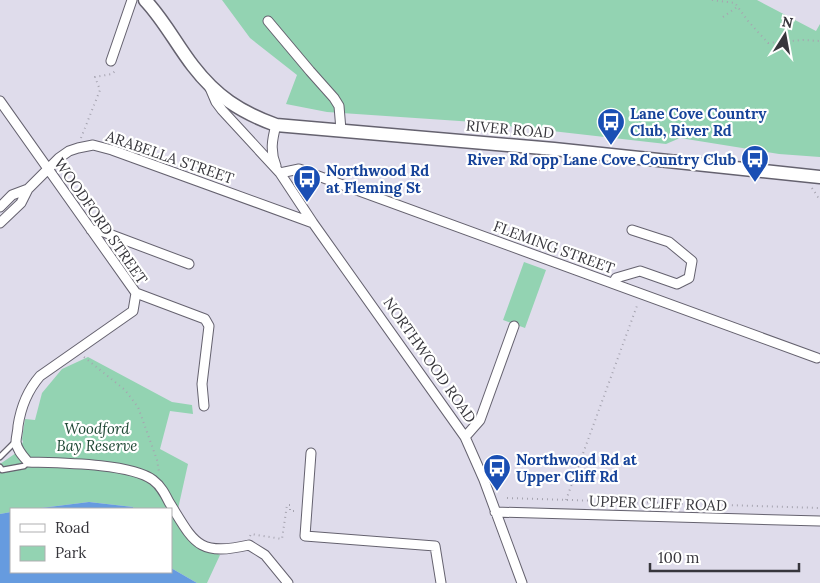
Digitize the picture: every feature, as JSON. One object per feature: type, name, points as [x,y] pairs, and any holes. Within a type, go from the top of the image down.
[{"type":"main road","name":"NORTHWOOD ROAD","points":[[145,0],[208,84]]},
{"type":"main road","name":"RIVER ROAD","points":[[208,84],[240,110],[276,125],[554,149],[820,177]]},
{"type":"street","points":[[112,58],[132,0]]},
{"type":"street","points":[[268,21],[334,98],[339,106],[340,130]]},
{"type":"street","name":"NORTHWOOD ROAD","points":[[208,84],[219,106],[280,173],[313,223],[465,437],[484,480],[522,583]]},
{"type":"street","name":"WOODFORD STREET","points":[[0,101],[136,293],[133,311],[40,376],[30,387],[23,400],[16,441]]},
{"type":"street","name":"NORTHWOOD ROAD","points":[[276,125],[272,140],[272,154],[280,173]]},
{"type":"street","name":"ARABELLA STREET","points":[[0,223],[21,203],[28,189],[59,158],[78,148],[93,145],[112,150],[313,223]]},
{"type":"street","name":"FLEMING STREET","points":[[280,173],[299,169],[817,358]]},
{"type":"street","name":"ARABELLA STREET","points":[[0,207],[12,195],[28,189]]},
{"type":"street","points":[[91,230],[101,231],[189,264]]},
{"type":"street","points":[[614,284],[616,278],[640,271],[677,284],[689,278],[692,261],[669,242],[632,230]]},
{"type":"street","points":[[136,293],[205,318],[208,322],[202,384],[204,406]]},
{"type":"street","points":[[465,437],[480,420],[514,326]]},
{"type":"street","points":[[16,441],[20,452],[28,462],[99,466],[128,471],[152,479],[161,487],[192,538],[207,548],[220,551],[249,546],[265,555],[288,583]]},
{"type":"street","points":[[311,452],[305,536],[434,546],[441,583]]},
{"type":"street","name":"UPPER CLIFF ROAD","points":[[495,512],[820,522]]},
{"type":"lane","points":[[0,457],[16,441]]},
{"type":"lane","points":[[1,468],[24,466],[28,462]]},
{"type":"path","points":[[712,0],[735,3],[768,43],[803,40],[820,41]]},
{"type":"path","points":[[723,17],[737,7]]},
{"type":"path","points":[[78,148],[100,90],[95,77],[112,74],[118,68],[117,61],[112,58]]},
{"type":"path","points":[[566,500],[641,294]]},
{"type":"path","points":[[76,351],[125,390],[138,408],[157,460],[159,473],[152,479]]},
{"type":"path","points":[[507,498],[820,508]]},
{"type":"path","points":[[251,534],[282,538],[286,505],[290,505],[290,511],[298,512]]},
{"type":"green space","points":[[222,0],[757,0],[816,31],[820,24],[820,157],[779,154],[680,138],[666,144],[474,122],[327,112],[286,104],[297,75],[250,38]]},
{"type":"green space","points":[[524,262],[546,270],[525,328],[503,320]]},
{"type":"green space","name":"Woodford Bay Reserve","points":[[88,357],[172,402],[192,405],[193,414],[170,411],[160,449],[188,464],[176,518],[190,540],[220,555],[207,583],[197,583],[172,569],[172,508],[134,508],[89,502],[41,508],[10,508],[10,512],[0,514],[0,464],[16,453],[23,442],[25,419],[35,420],[42,393],[62,369]]},
{"type":"water","points":[[89,502],[134,508],[41,508]]},
{"type":"water","points":[[10,512],[10,573],[172,573],[172,569],[197,583],[0,583],[0,514]]},
{"type":"place","name":"Lane Cove Country Club, River Rd","points":[[611,146]]},
{"type":"place","name":"River Rd opp Lane Cove Country Club","points":[[755,183]]},
{"type":"place","name":"Northwood Rd at Fleming St","points":[[307,203]]},
{"type":"place","name":"Northwood Rd at Upper Cliff Rd","points":[[497,492]]}]
